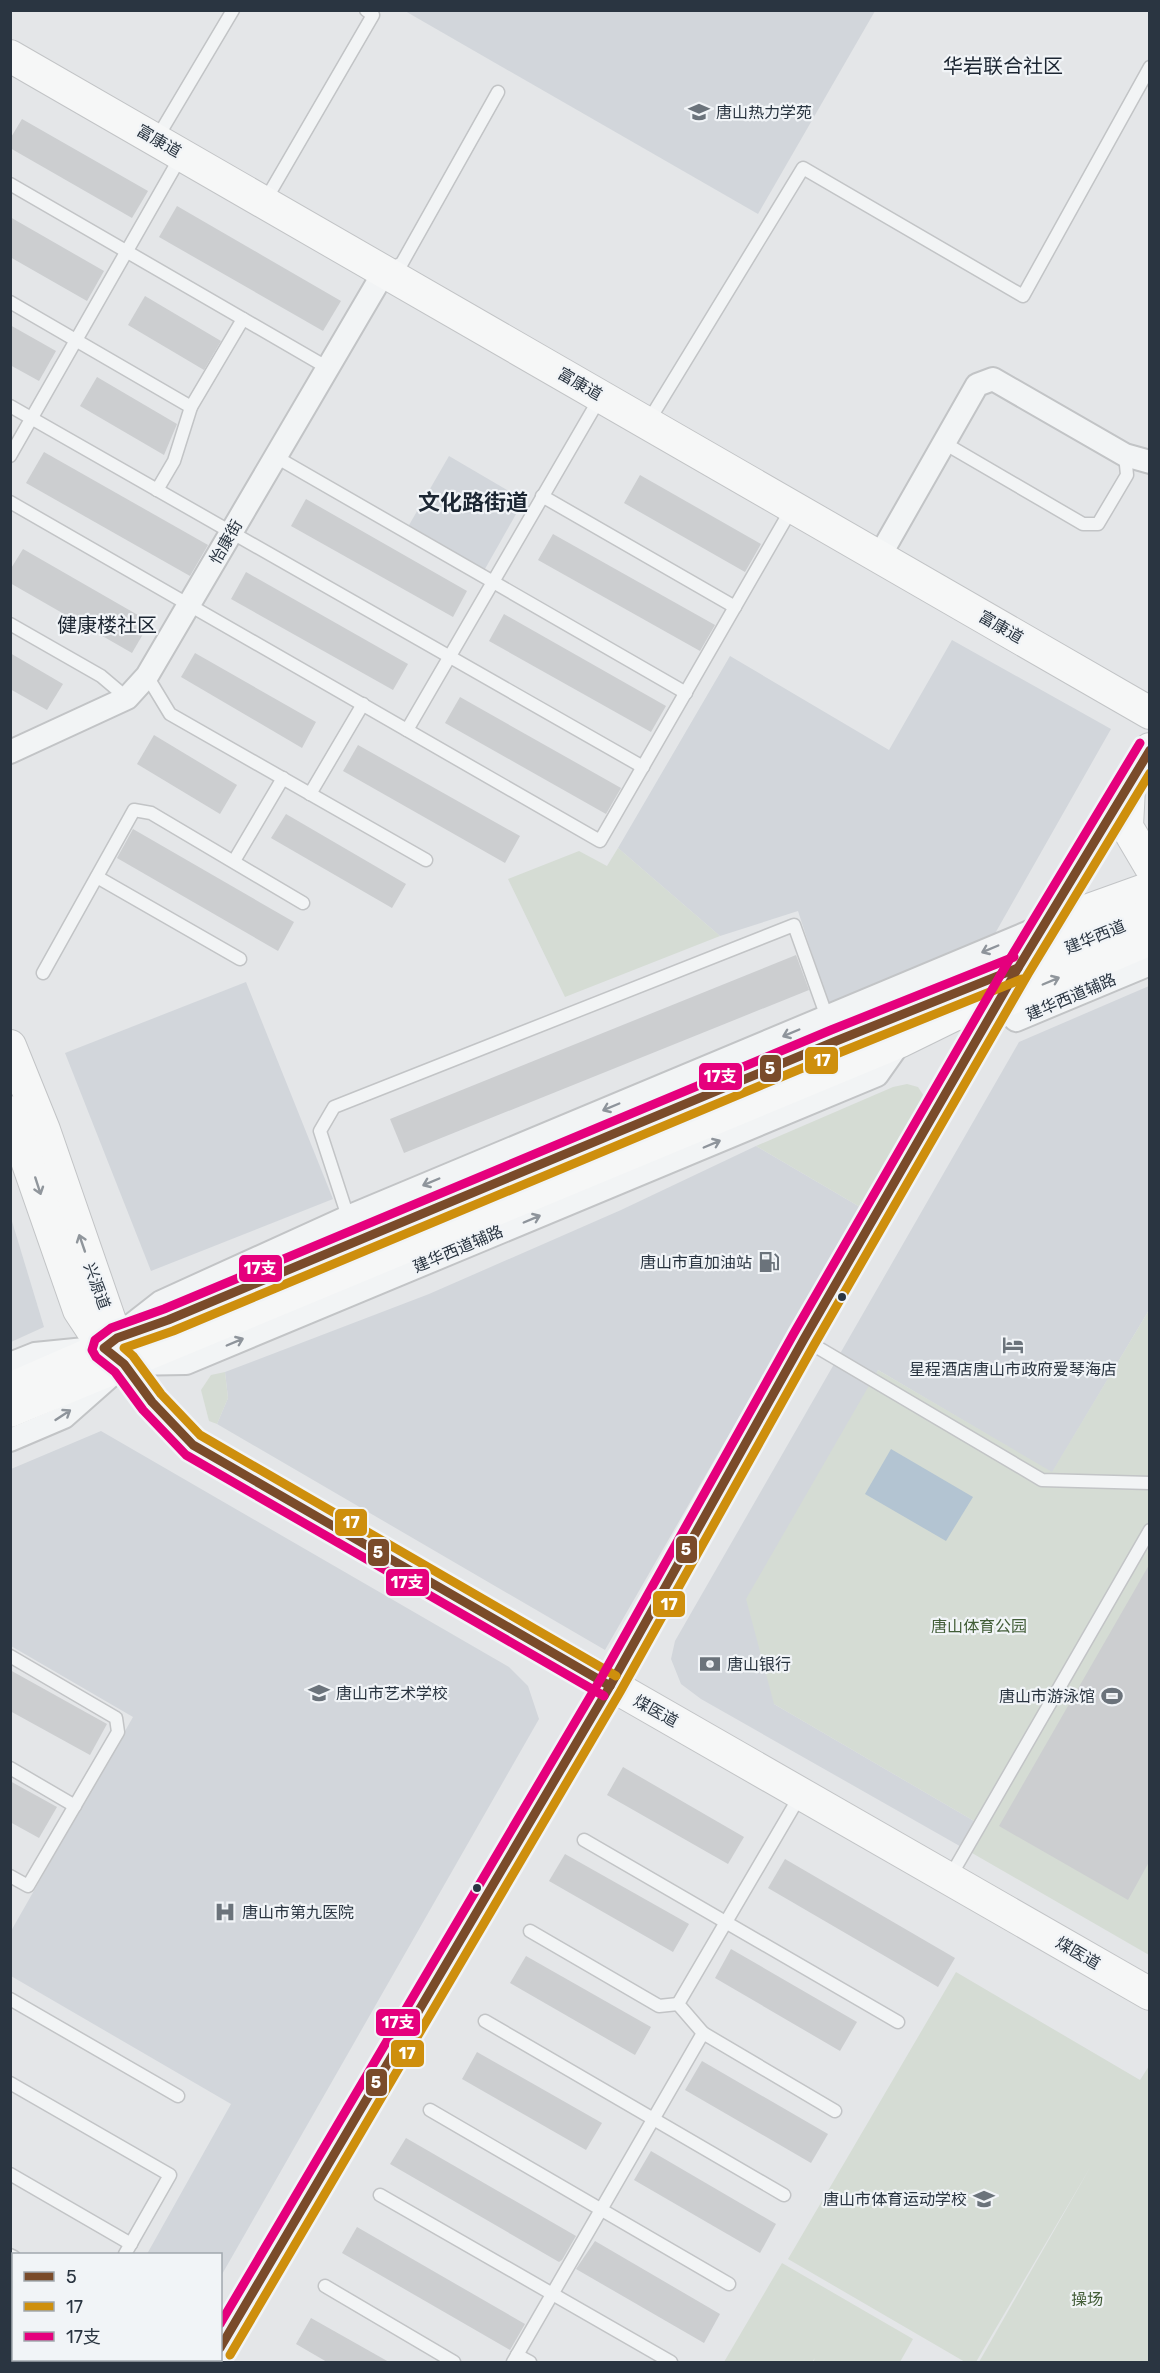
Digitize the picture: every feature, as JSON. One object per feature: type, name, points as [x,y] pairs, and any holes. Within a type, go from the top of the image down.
[{"type":"street","name":"富康道","points":[[10,56],[1149,712]]},
{"type":"street","name":"怡康街","points":[[10,752],[127,698],[147,676],[384,272]]},
{"type":"street","points":[[879,557],[977,385],[993,379],[1125,455],[1149,462]]},
{"type":"street","points":[[222,2346],[610,1686],[804,1340],[1018,968],[1129,786],[1149,749]]},
{"type":"street","points":[[1129,786],[1127,827],[1149,866]]},
{"type":"street","points":[[832,1029],[1044,926],[1149,888]]},
{"type":"street","name":"建华西道","points":[[10,1411],[168,1320],[354,1228],[832,1029],[1018,968],[1149,915]]},
{"type":"street","name":"建华西道","points":[[10,1389],[115,1350],[901,1041],[954,1015],[998,1004],[1149,939]]},
{"type":"street","name":"建华西道辅路","points":[[998,1004],[1016,1020],[1149,964]]},
{"type":"street","name":"兴源道","points":[[10,1046],[44,1130],[115,1350]]},
{"type":"street","name":"兴源道","points":[[10,1112],[18,1152],[79,1310],[115,1350]]},
{"type":"street","points":[[10,1364],[35,1354],[115,1350]]},
{"type":"street","points":[[10,1440],[64,1417],[115,1350]]},
{"type":"street","name":"煤医道","points":[[115,1350],[152,1402],[193,1445],[610,1686],[801,1792],[1149,1994]]},
{"type":"lane","points":[[10,456],[127,252],[169,147],[233,10]]},
{"type":"lane","points":[[264,202],[373,15],[366,10]]},
{"type":"lane","points":[[648,423],[802,168],[1023,296],[1149,67]]},
{"type":"lane","points":[[384,272],[402,263],[498,92]]},
{"type":"lane","points":[[10,184],[328,368]]},
{"type":"lane","points":[[10,302],[191,407]]},
{"type":"lane","points":[[157,490],[174,461],[191,407],[243,319]]},
{"type":"lane","points":[[407,730],[601,396]]},
{"type":"lane","points":[[10,406],[643,767]]},
{"type":"lane","points":[[944,443],[1083,524],[1098,524],[1127,475],[1125,455]]},
{"type":"lane","points":[[276,457],[686,693]]},
{"type":"lane","points":[[543,496],[735,607]]},
{"type":"lane","points":[[10,502],[600,841],[793,507]]},
{"type":"lane","points":[[10,624],[101,676],[127,698]]},
{"type":"lane","points":[[147,676],[170,714],[426,860]]},
{"type":"lane","points":[[310,794],[363,705]]},
{"type":"lane","points":[[234,861],[283,778]]},
{"type":"lane","points":[[43,973],[134,810],[151,813],[303,903]]},
{"type":"lane","points":[[97,877],[240,959]]},
{"type":"lane","points":[[354,1228],[320,1131],[334,1107],[794,925],[832,1029]]},
{"type":"lane","points":[[804,1340],[1042,1480],[1149,1483]]},
{"type":"lane","points":[[949,1878],[1149,1530]]},
{"type":"lane","points":[[10,1656],[116,1718],[118,1732],[28,1886],[10,1876]]},
{"type":"lane","points":[[10,1768],[75,1806]]},
{"type":"lane","points":[[678,2004],[801,1792]]},
{"type":"lane","points":[[584,1840],[898,2022]]},
{"type":"lane","points":[[530,1931],[659,2006],[678,2004]]},
{"type":"lane","points":[[10,1999],[178,2096]]},
{"type":"lane","points":[[678,2004],[703,2033],[835,2111]]},
{"type":"lane","points":[[485,2021],[784,2195]]},
{"type":"lane","points":[[530,2362],[515,2359],[703,2033]]},
{"type":"lane","points":[[10,2083],[170,2175],[128,2249],[10,2174]]},
{"type":"lane","points":[[430,2110],[729,2284]]},
{"type":"lane","points":[[380,2195],[671,2362]]},
{"type":"lane","points":[[325,2286],[454,2362]]},
{"type":"shaded area","name":"唐山热力学苑","points":[[405,11],[875,11],[758,214]]},
{"type":"shaded area","points":[[449,456],[524,500],[481,576],[405,532]]},
{"type":"shaded area","points":[[952,640],[1111,729],[993,937],[828,1003],[798,911],[720,936],[618,848],[730,656],[889,750]]},
{"type":"shaded area","points":[[246,982],[333,1199],[151,1271],[65,1053]]},
{"type":"shaded area","points":[[1149,986],[1149,1310],[1052,1473],[878,1370],[774,1704],[986,1828],[972,1853],[701,1699],[681,1684],[671,1659],[675,1641],[1019,1042]]},
{"type":"shaded area","points":[[756,1146],[860,1207],[605,1650],[217,1424],[228,1398],[225,1372],[429,1294],[621,1210]]},
{"type":"shaded area","points":[[11,1218],[44,1327],[10,1342]]},
{"type":"shaded area","points":[[101,1431],[509,1667],[528,1686],[539,1719],[222,2274],[222,2253],[148,2253],[231,2104],[11,1976],[11,1931],[133,1717],[11,1646],[11,1469]]},
{"type":"shaded area","points":[[87,2361],[173,2361],[172,2362]]},
{"type":"green space","points":[[618,848],[720,936],[565,997],[508,879],[579,851],[607,866]]},
{"type":"green space","points":[[907,1084],[918,1087],[924,1096],[922,1105],[860,1207],[756,1146],[893,1087]]},
{"type":"green space","name":"唐山体育公园","points":[[1149,1310],[1149,1955],[972,1853],[986,1828],[774,1704],[746,1599],[878,1370],[1052,1472]]},
{"type":"green space","points":[[225,1372],[228,1398],[217,1424],[209,1421],[201,1390],[211,1375]]},
{"type":"green space","name":"唐山市体育运动学校","points":[[956,1972],[1140,2080],[1149,2066],[1149,2362],[979,2362],[1091,2166],[976,2362],[965,2362],[788,2259]]},
{"type":"green space","points":[[782,2263],[913,2339],[900,2362],[813,2362],[815,2358],[812,2362],[724,2362]]},
{"type":"water","points":[[891,1449],[973,1497],[946,1541],[865,1494]]},
{"type":"building","points":[[22,119],[148,191],[132,218],[10,148],[10,139]]},
{"type":"building","points":[[177,206],[341,301],[323,331],[159,237]]},
{"type":"building","points":[[10,217],[104,271],[87,301],[10,257]]},
{"type":"building","points":[[145,296],[221,341],[204,370],[128,325]]},
{"type":"building","points":[[10,325],[56,351],[39,381],[10,365]]},
{"type":"building","points":[[97,377],[177,424],[164,455],[80,406]]},
{"type":"building","points":[[44,452],[208,545],[190,576],[26,483]]},
{"type":"building","points":[[640,475],[761,544],[745,572],[624,503]]},
{"type":"building","points":[[306,499],[467,591],[453,617],[291,526]]},
{"type":"building","points":[[553,534],[715,625],[700,651],[538,560]]},
{"type":"building","points":[[23,549],[150,622],[132,653],[10,583],[10,570]]},
{"type":"building","points":[[246,572],[408,664],[393,690],[231,599]]},
{"type":"building","points":[[504,614],[666,706],[651,732],[489,641]]},
{"type":"building","points":[[10,653],[63,684],[47,710],[10,689]]},
{"type":"building","points":[[195,653],[316,722],[302,748],[181,677]]},
{"type":"building","points":[[460,697],[621,788],[606,814],[445,723]]},
{"type":"building","points":[[154,735],[237,785],[220,814],[137,764]]},
{"type":"building","points":[[358,745],[520,836],[505,863],[343,771]]},
{"type":"building","points":[[286,814],[406,884],[392,908],[271,838]]},
{"type":"building","points":[[133,829],[294,922],[278,951],[117,858]]},
{"type":"building","points":[[796,955],[809,990],[404,1153],[390,1119]]},
{"type":"building","name":"唐山市游泳馆","points":[[1149,1565],[1149,1862],[1128,1900],[999,1826]]},
{"type":"building","points":[[10,1670],[107,1724],[90,1755],[10,1711]]},
{"type":"building","points":[[623,1767],[744,1837],[728,1864],[607,1795]]},
{"type":"building","points":[[10,1781],[57,1807],[39,1838],[10,1822]]},
{"type":"building","points":[[565,1854],[689,1924],[673,1952],[549,1881]]},
{"type":"building","points":[[785,1859],[955,1958],[938,1987],[768,1888]]},
{"type":"building","points":[[731,1949],[857,2022],[840,2051],[715,1978]]},
{"type":"building","points":[[526,1956],[651,2027],[635,2055],[510,1983]]},
{"type":"building","points":[[477,2052],[602,2123],[586,2150],[462,2079]]},
{"type":"building","points":[[702,2061],[828,2134],[811,2163],[685,2090]]},
{"type":"building","points":[[406,2138],[576,2236],[562,2260],[559,2262],[390,2164]]},
{"type":"building","points":[[651,2151],[776,2224],[760,2253],[634,2180]]},
{"type":"building","points":[[357,2227],[525,2324],[510,2350],[342,2253]]},
{"type":"building","points":[[595,2241],[720,2314],[704,2343],[576,2269]]},
{"type":"building","points":[[311,2318],[389,2362],[327,2362],[296,2344]]},
{"type":"transit line","name":"17支","points":[[222,2321],[600,1680],[794,1333],[1008,962],[1140,743]]},
{"type":"transit line","name":"5","points":[[222,2345],[610,1686],[804,1339],[1018,968],[1150,750]]},
{"type":"transit line","name":"17","points":[[230,2355],[620,1692],[814,1345],[1028,974],[1150,773]]},
{"type":"transit line","name":"17支","points":[[604,1696],[186,1455],[143,1410],[115,1372],[96,1357],[92,1350],[95,1340],[111,1328],[164,1309],[831,1030],[1014,957]]},
{"type":"transit line","name":"5","points":[[610,1686],[193,1445],[152,1402],[124,1364],[104,1348],[117,1338],[168,1320],[836,1041],[1018,968]]},
{"type":"transit line","name":"17","points":[[616,1676],[200,1435],[161,1394],[133,1356],[124,1348],[173,1331],[841,1052],[1022,979]]},
{"type":"place","name":"唐山热力学苑","points":[[699,112]]},
{"type":"place","name":"唐山市直加油站","points":[[769,1262]]},
{"type":"place","name":"星程酒店唐山市政府爱琴海店","points":[[1013,1345]]},
{"type":"place","name":"唐山银行","points":[[710,1664]]},
{"type":"place","name":"唐山市艺术学校","points":[[319,1693]]},
{"type":"place","name":"唐山市游泳馆","points":[[1112,1696]]},
{"type":"place","name":"唐山市第九医院","points":[[225,1912]]},
{"type":"place","name":"唐山市体育运动学校","points":[[984,2199]]},
{"type":"district","name":"华岩联合社区","points":[[1003,66]]},
{"type":"district","name":"文化路街道","points":[[473,502]]},
{"type":"district","name":"健康楼社区","points":[[107,625]]},
{"type":"park label","name":"操场","points":[[1087,2299]]}]
